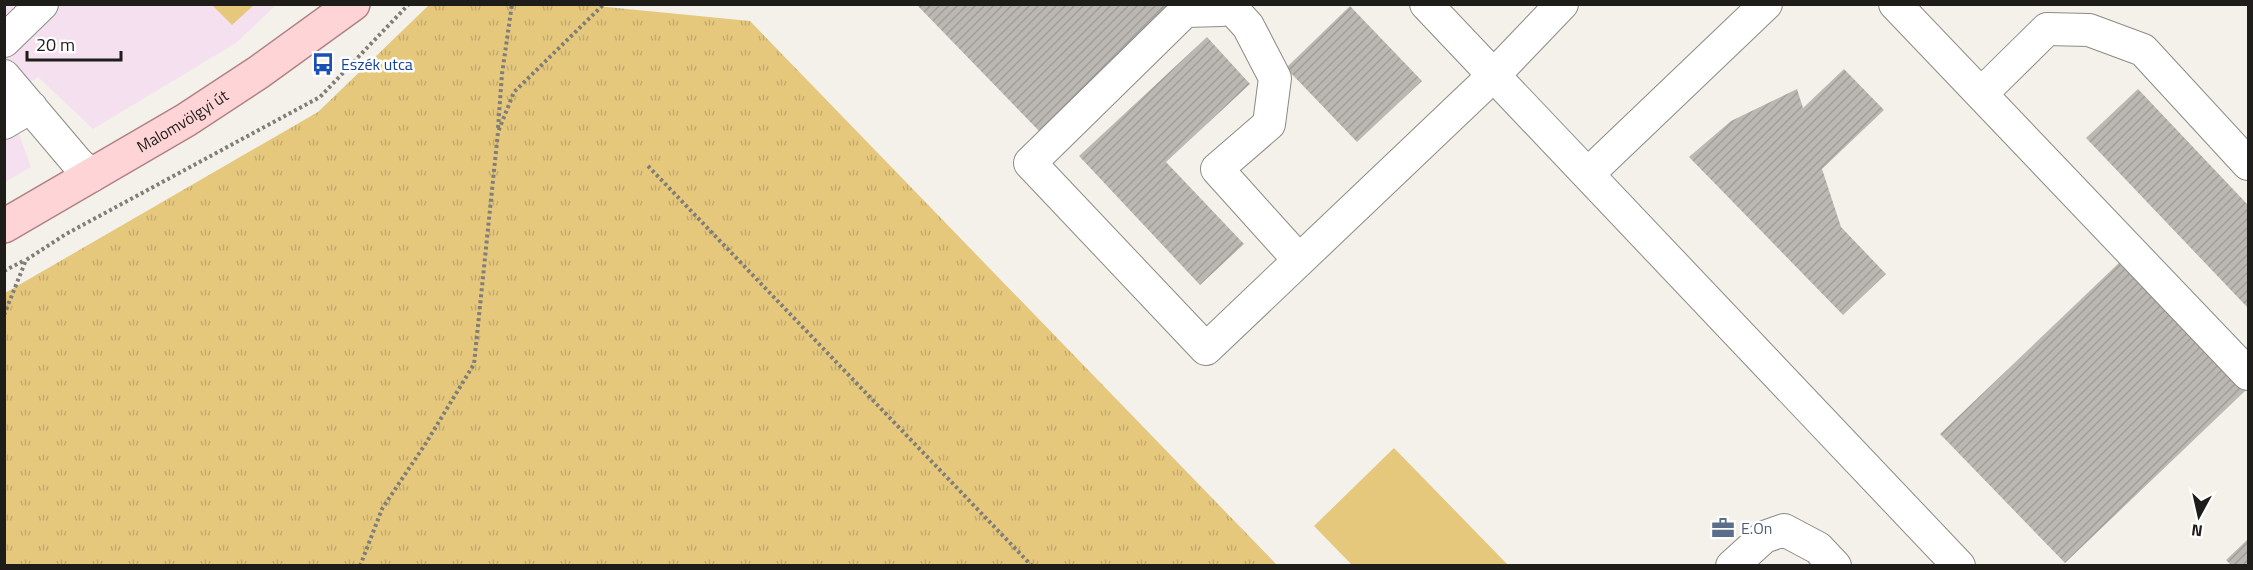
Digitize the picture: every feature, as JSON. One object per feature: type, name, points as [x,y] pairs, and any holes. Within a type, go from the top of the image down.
[{"type":"main road","name":"Malomvölgyi út","points":[[4,226],[196,114],[260,72],[353,4]]},
{"type":"lane","points":[[4,41],[42,4]]},
{"type":"lane","points":[[1299,260],[1217,169],[1269,124],[1275,78],[1248,26],[1228,4],[1222,10],[1185,11],[1030,163],[1206,349],[1494,75],[1562,4]]},
{"type":"lane","points":[[1426,4],[1959,566]]},
{"type":"lane","points":[[1588,174],[1766,4]]},
{"type":"lane","points":[[1895,4],[2248,374]]},
{"type":"lane","points":[[1980,94],[2047,29],[2089,30],[2143,50],[2248,164]]},
{"type":"lane","points":[[4,76],[91,176]]},
{"type":"lane","points":[[4,123],[31,107]]},
{"type":"lane","points":[[1732,566],[1764,537],[1784,530],[1818,548],[1835,566]]},
{"type":"path","points":[[4,271],[26,260],[66,234],[320,97],[409,4]]},
{"type":"path","points":[[360,566],[382,509],[474,364],[502,74],[512,4]]},
{"type":"path","points":[[498,132],[514,92],[604,4]]},
{"type":"path","points":[[648,166],[1032,566]]},
{"type":"path","points":[[4,315],[26,260]]},
{"type":"shaded area","points":[[4,5],[276,5],[236,43],[93,129],[38,77],[18,91],[13,118],[31,167],[5,182]]},
{"type":"green space","points":[[212,5],[254,5],[232,25]]},
{"type":"green space","points":[[429,5],[586,5],[750,21],[1277,565],[5,565],[5,293],[318,112]]},
{"type":"green space","points":[[1394,448],[1508,565],[1352,565],[1314,526]]},
{"type":"building","points":[[916,4],[1169,4],[1039,131]]},
{"type":"building","points":[[1350,6],[1422,81],[1357,142],[1286,68]]},
{"type":"building","points":[[1207,37],[1250,84],[1166,162],[1244,244],[1200,285],[1079,156]]},
{"type":"building","points":[[1844,69],[1884,110],[1822,169],[1841,227],[1886,274],[1843,315],[1689,157],[1731,121],[1797,89],[1803,108]]},
{"type":"building","points":[[2138,89],[2248,205],[2248,308],[2086,138]]},
{"type":"building","points":[[2121,261],[2246,390],[2065,563],[1940,434]]},
{"type":"building","points":[[2248,539],[2248,566],[2232,566],[2226,560]]},
{"type":"place","name":"Eszék utca","points":[[323,64]]},
{"type":"place","name":"E.On","points":[[1723,528]]}]
